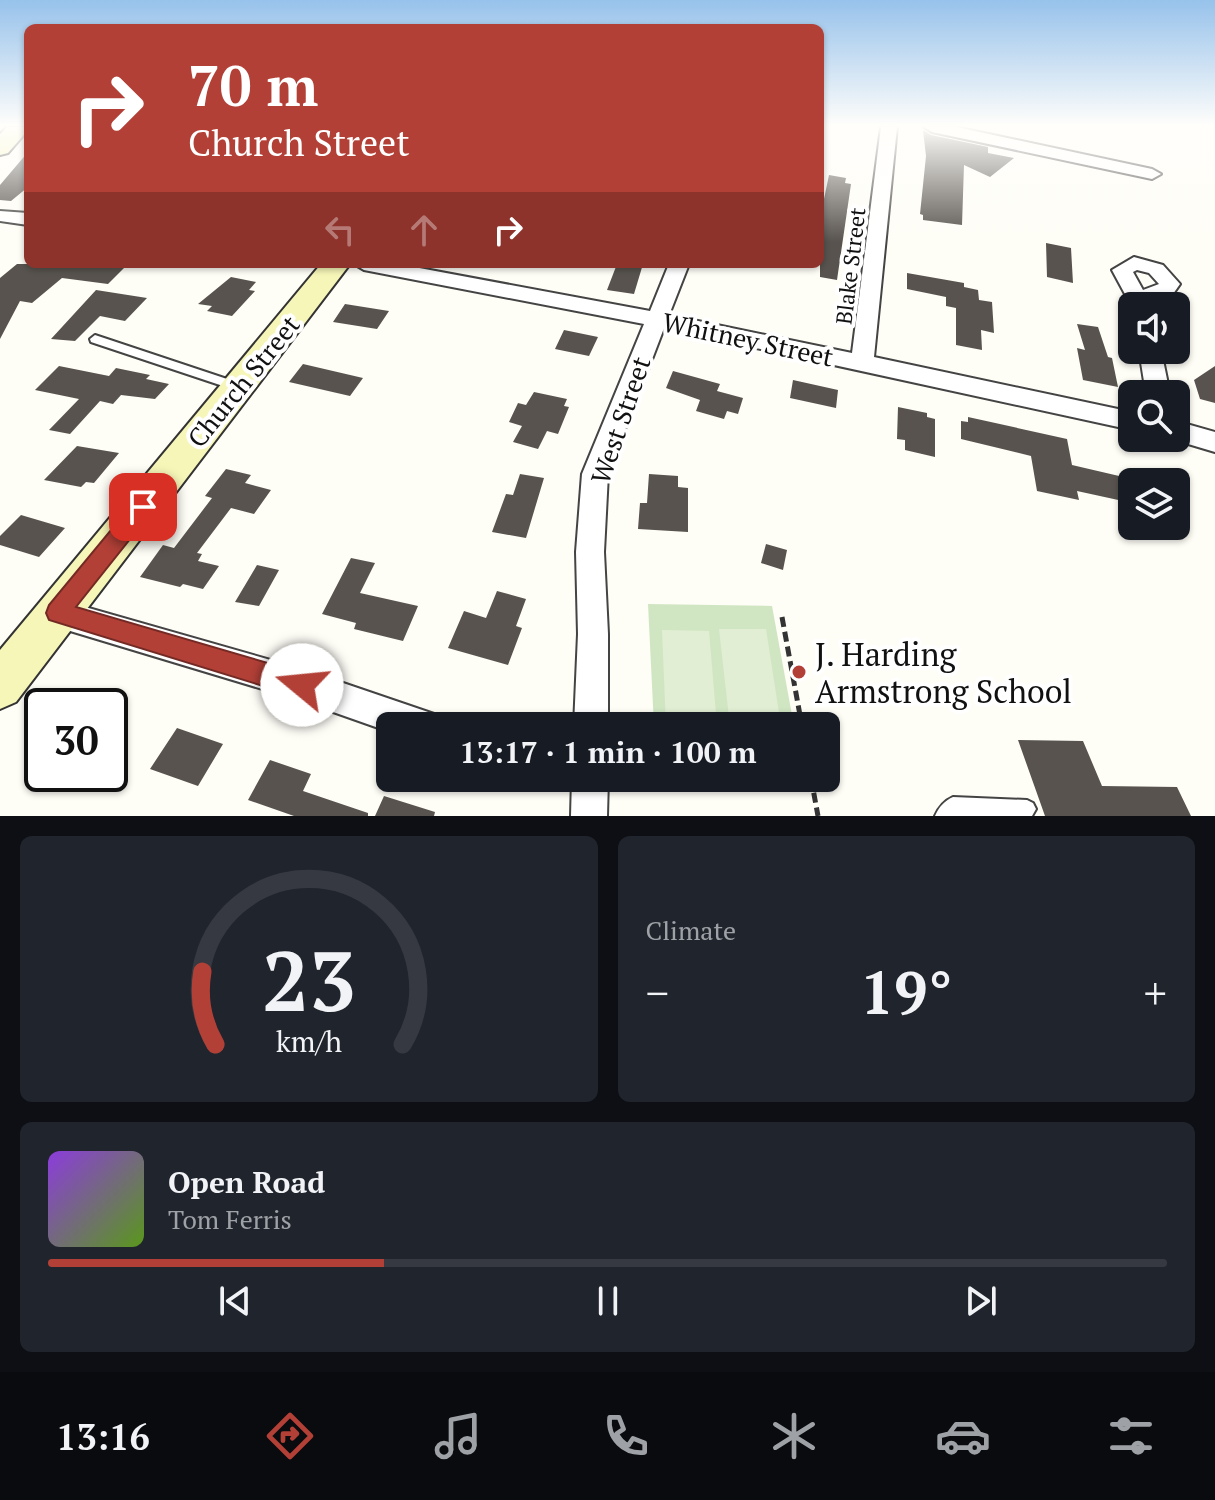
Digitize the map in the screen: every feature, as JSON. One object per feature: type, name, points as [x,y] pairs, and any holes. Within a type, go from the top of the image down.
[{"type":"street","name":"Blake Street","points":[[862,364],[886,165]]},
{"type":"street","points":[[1110,165],[1152,174]]},
{"type":"street","points":[[0,216],[24,219]]},
{"type":"street","name":"Church Street","points":[[0,686],[333,268]]},
{"type":"street","name":"Whitney Street","points":[[385,268],[656,319],[1118,418]]},
{"type":"street","name":"West Street","points":[[591,712],[590,552],[595,474],[677,268]]},
{"type":"street","points":[[1190,435],[1215,442]]},
{"type":"street","points":[[57,613],[302,685],[381,712]]},
{"type":"lane","points":[[95,339],[238,387]]},
{"type":"lane","points":[[944,816],[953,806],[1027,809]]},
{"type":"path","points":[[782,617],[799,712]]},
{"type":"path","points":[[814,792],[818,816]]},
{"type":"green space","points":[[648,604],[772,606],[791,712],[653,712]]},
{"type":"green space","points":[[719,629],[766,629],[779,712],[728,712]]},
{"type":"green space","points":[[662,630],[709,631],[716,712],[665,712]]},
{"type":"building","points":[[17,165],[24,165],[24,190],[11,201],[0,200],[0,185]]},
{"type":"building","points":[[925,165],[964,165],[962,225],[923,220],[920,214]]},
{"type":"building","points":[[964,165],[1005,165],[990,177]]},
{"type":"building","points":[[829,175],[846,178],[845,183],[851,184],[837,280],[820,277],[820,268],[824,268],[824,199]]},
{"type":"building","points":[[1046,243],[1071,248],[1073,283],[1047,277]]},
{"type":"building","points":[[17,264],[24,264],[24,268],[124,268],[108,284],[62,278],[32,303],[20,301],[0,339],[0,278]]},
{"type":"building","points":[[615,268],[642,268],[634,294],[607,290]]},
{"type":"building","points":[[907,273],[964,283],[964,287],[978,290],[979,300],[992,302],[994,333],[981,330],[982,350],[956,345],[956,308],[946,306],[946,297],[907,289]]},
{"type":"building","points":[[231,277],[256,282],[249,290],[255,291],[232,316],[207,311],[212,306],[198,304]]},
{"type":"building","points":[[96,290],[147,298],[125,321],[100,316],[75,341],[51,339]]},
{"type":"building","points":[[345,304],[389,311],[377,329],[333,322]]},
{"type":"building","points":[[1077,324],[1098,327],[1108,357],[1112,358],[1118,387],[1083,380],[1077,348],[1085,350]]},
{"type":"building","points":[[564,330],[598,337],[589,356],[555,349]]},
{"type":"building","points":[[303,364],[363,378],[350,396],[289,382]]},
{"type":"building","points":[[59,366],[109,376],[116,368],[150,375],[146,379],[169,384],[155,399],[121,395],[113,404],[100,401],[70,434],[49,430],[79,399],[35,390]]},
{"type":"building","points":[[1215,366],[1215,403],[1200,399],[1194,380]]},
{"type":"building","points":[[673,371],[720,384],[717,391],[743,398],[738,414],[727,411],[724,419],[696,411],[700,400],[666,388]]},
{"type":"building","points":[[793,380],[838,390],[836,408],[790,398]]},
{"type":"building","points":[[534,392],[567,399],[564,406],[569,407],[558,434],[547,431],[538,449],[513,442],[522,426],[509,422],[518,403],[526,405]]},
{"type":"building","points":[[898,407],[927,413],[927,417],[935,419],[935,457],[905,450],[905,440],[897,439]]},
{"type":"building","points":[[968,417],[1067,439],[1072,465],[1118,476],[1118,500],[1077,491],[1079,500],[1037,491],[1031,456],[961,439],[961,421],[968,422]]},
{"type":"building","points":[[77,446],[119,453],[94,483],[86,482],[81,487],[44,480]]},
{"type":"building","points":[[226,469],[251,475],[245,483],[271,490],[254,514],[231,508],[197,553],[202,554],[198,561],[219,566],[203,589],[140,577],[163,545],[174,548],[212,498],[205,496]]},
{"type":"building","points":[[520,474],[544,478],[526,538],[492,532],[506,494],[513,495]]},
{"type":"building","points":[[649,474],[678,476],[678,487],[688,488],[688,532],[638,529],[640,503],[647,503]]},
{"type":"building","points":[[21,515],[65,528],[39,557],[0,545],[0,536]]},
{"type":"building","points":[[766,544],[787,550],[783,570],[761,563]]},
{"type":"building","points":[[351,558],[375,563],[360,593],[418,606],[403,641],[354,629],[356,623],[322,614]]},
{"type":"building","points":[[257,565],[279,570],[259,606],[235,602]]},
{"type":"building","points":[[497,591],[526,599],[516,626],[522,628],[508,665],[448,648],[464,611],[486,618]]},
{"type":"building","points":[[177,728],[223,744],[198,786],[150,769]]},
{"type":"building","points":[[1018,740],[1083,741],[1102,786],[1177,787],[1191,816],[1045,816]]},
{"type":"building","points":[[270,760],[311,774],[303,791],[368,813],[368,816],[294,816],[248,800]]},
{"type":"building","points":[[384,796],[435,812],[434,816],[375,816]]},
{"type":"place","name":"J. Harding Armstrong School","points":[[799,672]]},
{"type":"route","points":[[143,507],[57,613],[302,685]]}]
